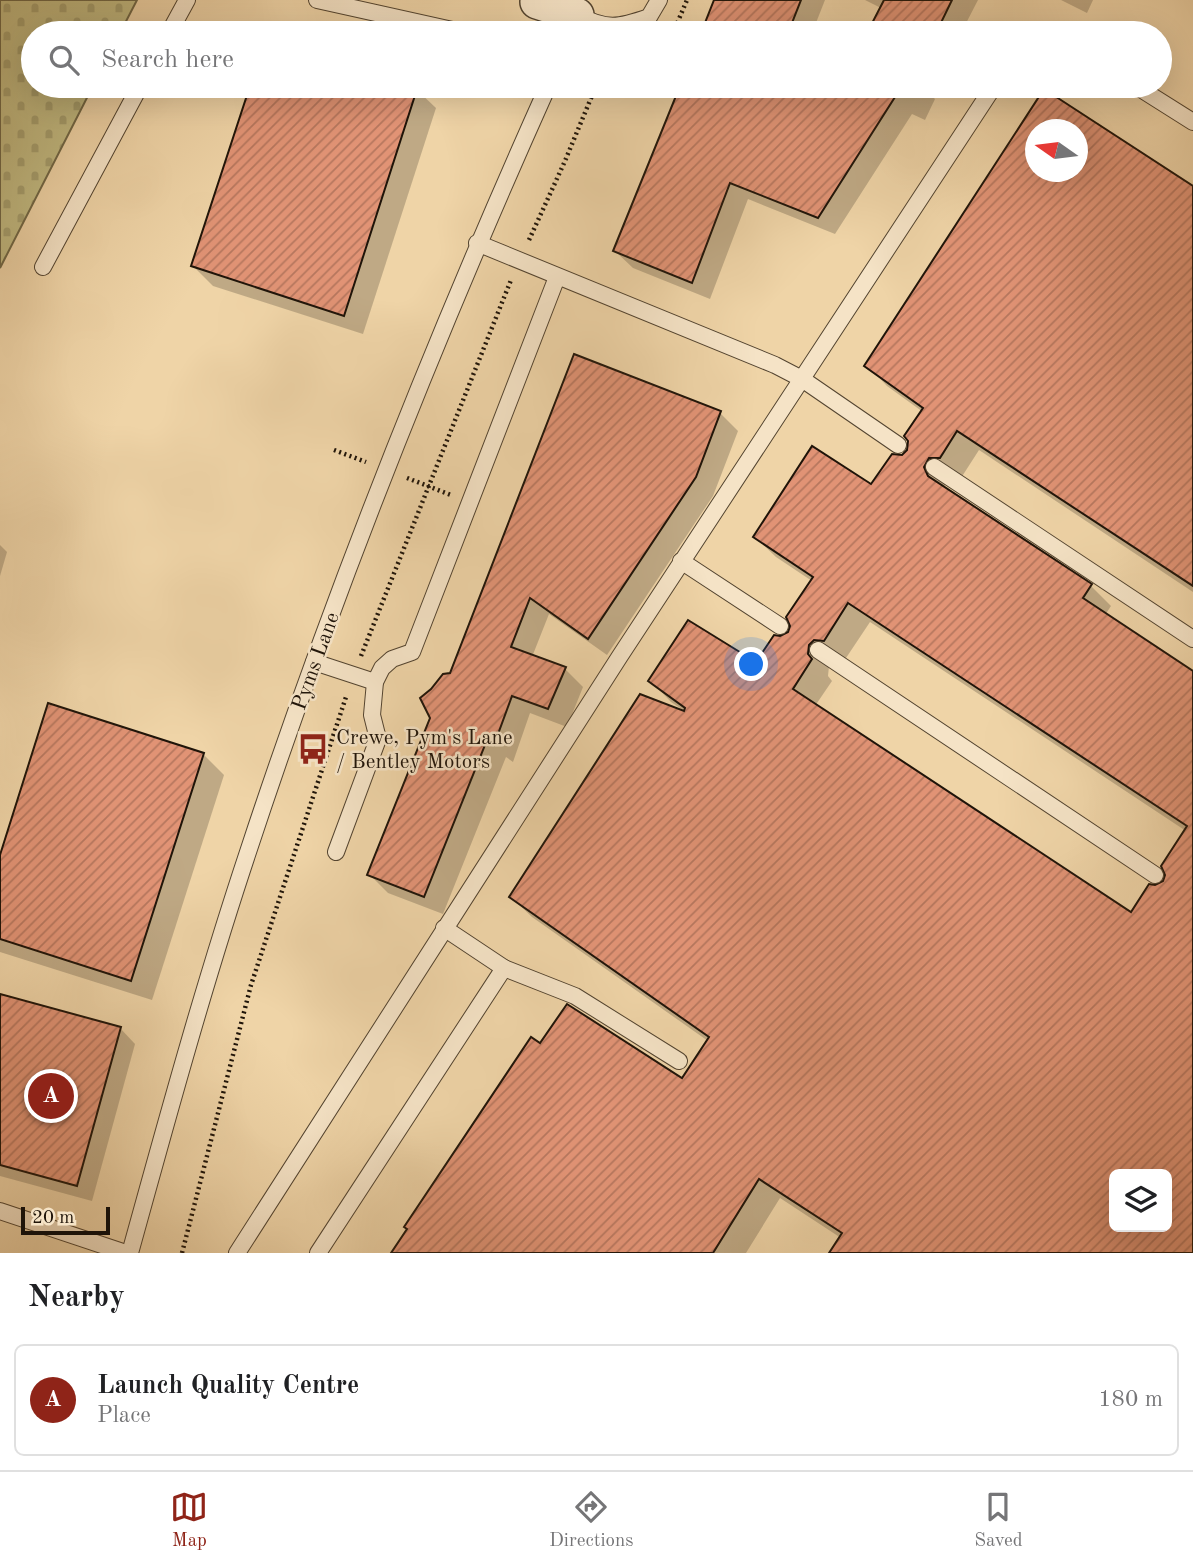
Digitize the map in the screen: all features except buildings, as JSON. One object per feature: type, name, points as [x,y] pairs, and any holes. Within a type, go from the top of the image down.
[{"type":"street","points":[[538,0],[537,2],[576,16]]},
{"type":"lane","points":[[176,21],[187,0]]},
{"type":"lane","points":[[317,0],[412,21]]},
{"type":"lane","points":[[640,21],[649,18],[659,0]]},
{"type":"lane","points":[[43,267],[134,98]]},
{"type":"lane","name":"Pyms Lane","points":[[128,1253],[211,968],[248,851],[314,662],[477,243],[543,98]]},
{"type":"lane","points":[[237,1253],[681,561],[986,98]]},
{"type":"lane","points":[[1155,98],[1193,122]]},
{"type":"lane","points":[[477,243],[745,352],[802,379],[898,445]]},
{"type":"lane","points":[[336,852],[378,739],[372,715],[375,682],[382,668],[392,659],[412,652],[557,277]]},
{"type":"lane","points":[[934,467],[1193,639]]},
{"type":"lane","points":[[681,561],[780,626]]},
{"type":"lane","points":[[818,650],[1155,875]]},
{"type":"lane","points":[[314,662],[375,682]]},
{"type":"lane","points":[[444,928],[504,968],[575,996],[679,1061]]},
{"type":"lane","points":[[318,1253],[504,968]]},
{"type":"lane","points":[[0,1211],[128,1253]]},
{"type":"path","points":[[678,21],[687,0]]},
{"type":"green space","points":[[0,0],[137,0],[126,21],[21,21],[21,98],[87,98],[0,268]]},
{"type":"place","name":"Crewe, Pym's Lane / Bentley Motors","points":[[313,749]]},
{"type":"place","name":"Launch Quality Centre","points":[[51,1096]]}]
